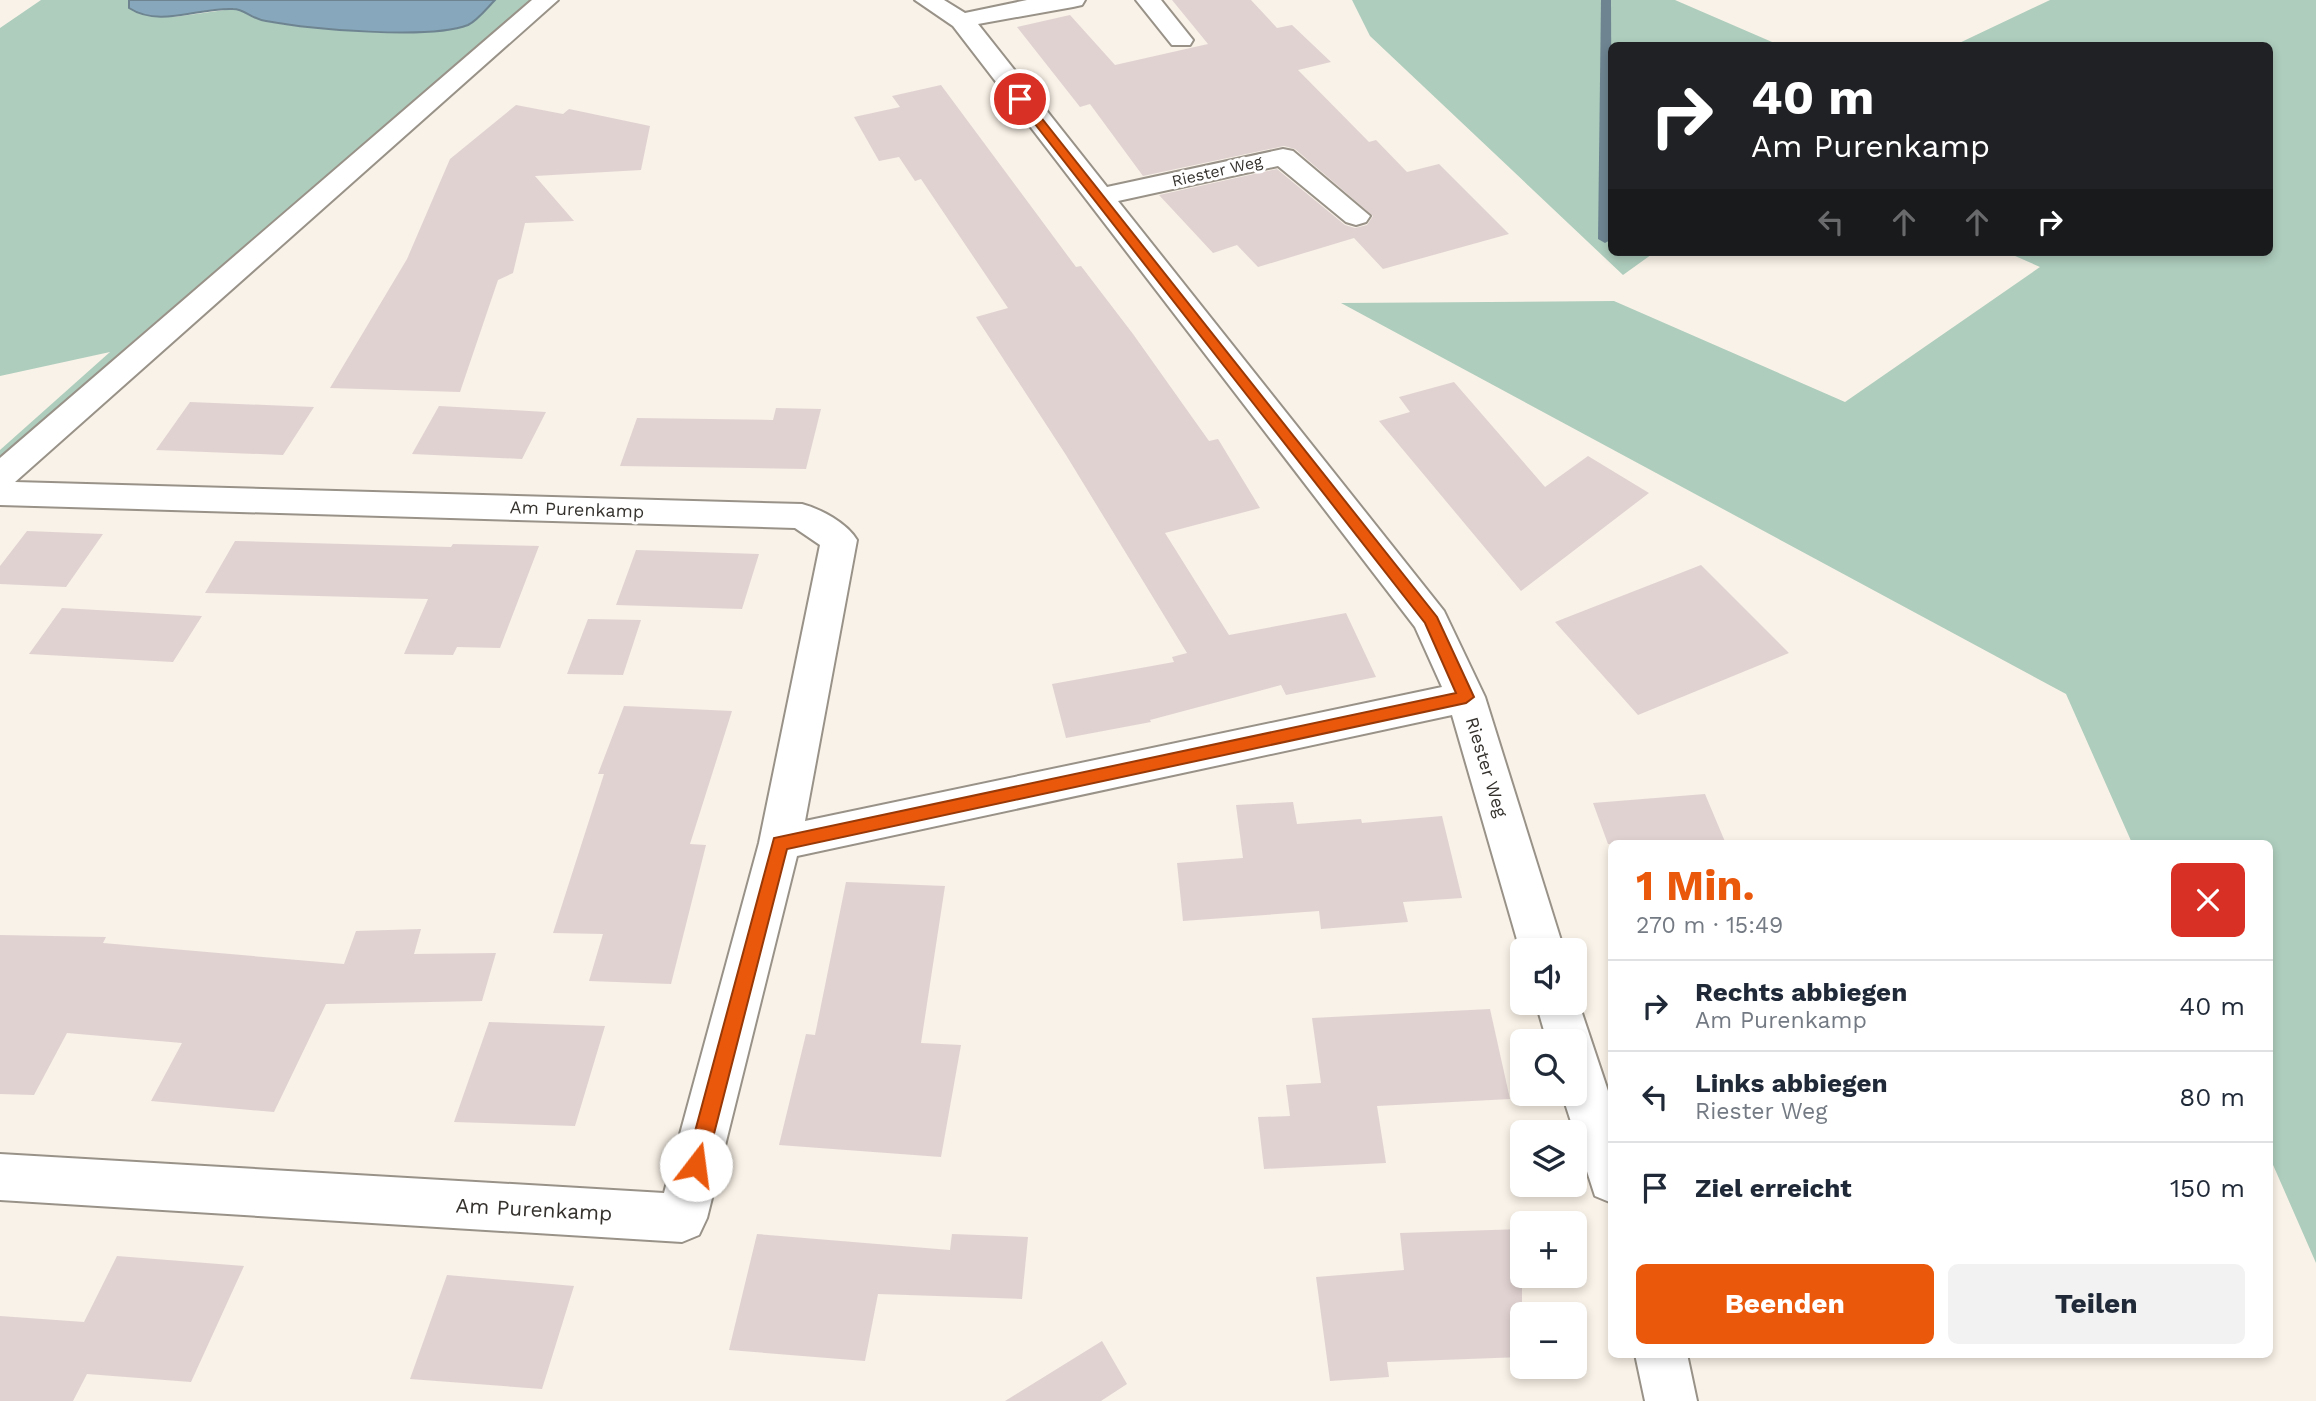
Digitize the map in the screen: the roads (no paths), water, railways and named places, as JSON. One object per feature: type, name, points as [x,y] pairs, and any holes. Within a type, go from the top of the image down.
[{"type":"street","points":[[0,476],[546,0]]},
{"type":"street","name":"Riester Weg","points":[[927,0],[962,21],[1050,137],[1432,621],[1466,697],[1538,938]]},
{"type":"street","points":[[962,21],[996,12],[1073,0]]},
{"type":"street","points":[[1148,0],[1181,40]]},
{"type":"street","name":"Riester Weg","points":[[1100,197],[1283,157],[1356,216]]},
{"type":"street","name":"Am Purenkamp","points":[[0,493],[802,516],[839,540],[780,843],[682,1218],[0,1177]]},
{"type":"street","points":[[780,843],[1466,697]]},
{"type":"street","points":[[1587,1098],[1608,1167]]},
{"type":"street","points":[[1662,1358],[1671,1401]]},
{"type":"water","points":[[129,0],[495,0],[468,25],[426,32],[369,32],[261,20],[233,9],[167,17],[154,16],[129,8]]},
{"type":"waterway","points":[[1605,239],[1606,0]]}]
